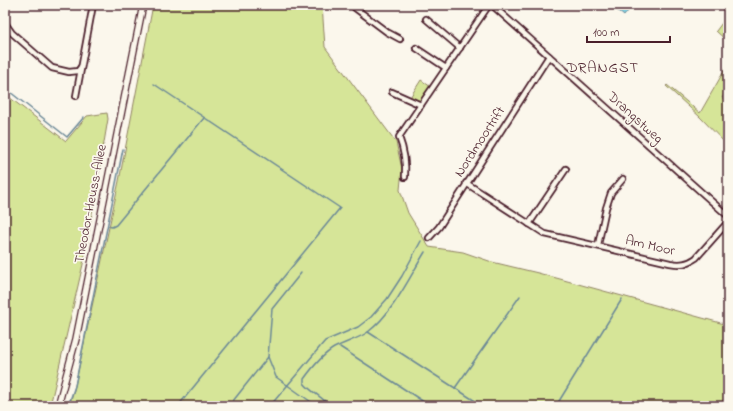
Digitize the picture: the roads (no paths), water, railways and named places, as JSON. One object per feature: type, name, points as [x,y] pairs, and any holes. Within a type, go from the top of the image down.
[{"type":"street","points":[[76,96],[93,5]]},
{"type":"street","name":"Theodor-Heuss-Allee","points":[[58,406],[76,339],[143,5]]},
{"type":"street","points":[[357,5],[355,8],[387,32],[400,39]]},
{"type":"street","points":[[405,178],[406,169],[402,144],[399,137],[488,5]]},
{"type":"street","name":"Drangstweg","points":[[492,5],[728,216]]},
{"type":"street","points":[[426,19],[460,48]]},
{"type":"street","points":[[5,23],[12,33],[52,68],[69,72],[78,71],[81,67]]},
{"type":"street","points":[[416,48],[446,68]]},
{"type":"street","name":"Nordmoortrift","points":[[429,238],[439,227],[549,56]]},
{"type":"street","points":[[392,92],[421,105]]},
{"type":"street","points":[[529,224],[566,169]]},
{"type":"street","points":[[598,245],[606,208],[611,193],[623,179]]},
{"type":"street","name":"Am Moor","points":[[466,183],[545,234],[681,265],[696,258],[728,222]]},
{"type":"water","points":[[633,5],[624,16],[612,6]]},
{"type":"waterway","points":[[154,84],[340,208],[178,406]]},
{"type":"waterway","points":[[5,88],[67,137],[84,117]]},
{"type":"waterway","points":[[108,226],[112,227],[116,225],[204,118]]},
{"type":"waterway","points":[[68,406],[75,386],[123,149]]},
{"type":"waterway","points":[[270,406],[325,341],[358,327],[371,317],[387,299],[402,276],[421,241]]},
{"type":"waterway","points":[[327,406],[327,403],[306,386],[304,379],[325,354],[338,346],[356,339],[368,332],[377,324],[400,295],[425,252]]},
{"type":"waterway","points":[[301,273],[272,309],[268,357],[276,377],[315,406]]},
{"type":"waterway","points":[[455,388],[520,296]]},
{"type":"waterway","points":[[556,406],[622,299]]},
{"type":"waterway","points":[[368,332],[483,406]]},
{"type":"waterway","points":[[340,347],[430,406]]},
{"type":"waterway","points":[[229,406],[268,357]]},
{"type":"district","name":"DRANGST","points":[[603,68]]}]
